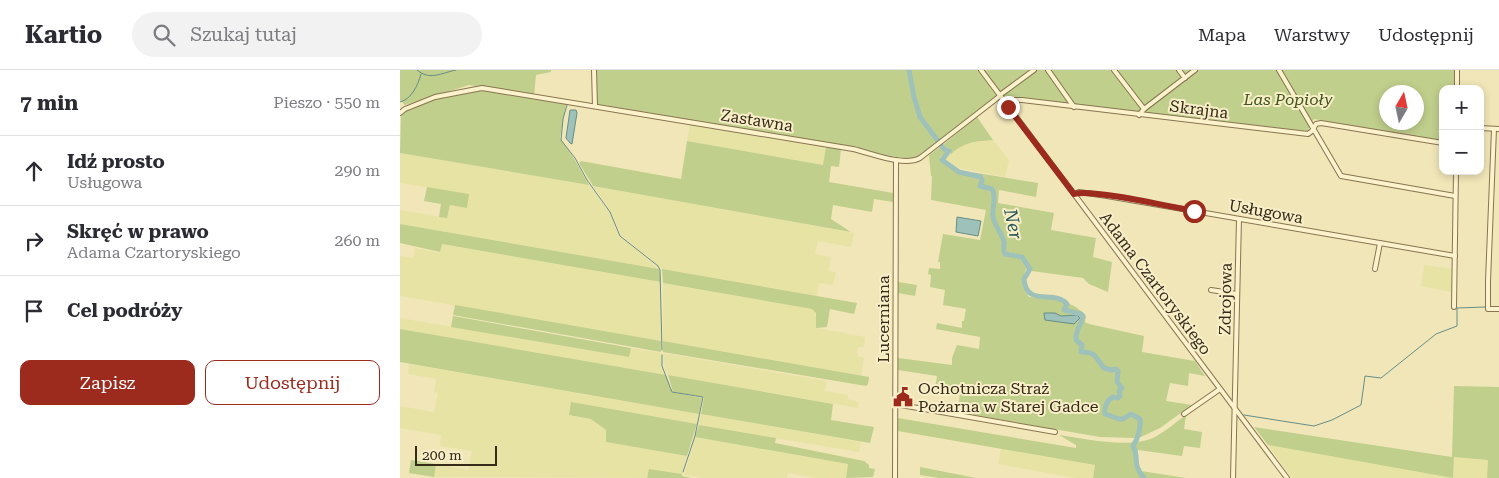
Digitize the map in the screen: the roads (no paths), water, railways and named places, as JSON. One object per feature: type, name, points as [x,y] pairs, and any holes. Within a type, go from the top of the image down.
[{"type":"street","points":[[594,70],[595,106]]},
{"type":"street","name":"Adama Czartoryskiego","points":[[981,70],[1287,478]]},
{"type":"street","name":"Zastawna","points":[[400,113],[404,109],[441,95],[474,89],[489,89],[853,149],[896,160],[917,160],[1034,70]]},
{"type":"street","points":[[1048,70],[1074,106]]},
{"type":"street","points":[[1114,70],[1144,109],[1147,116]]},
{"type":"street","points":[[1179,70],[1185,78]]},
{"type":"street","points":[[1139,115],[1144,109],[1195,70]]},
{"type":"street","points":[[1279,70],[1341,176],[1455,196]]},
{"type":"street","points":[[1457,70],[1457,85]]},
{"type":"street","name":"Skrajna","points":[[1005,103],[1012,100],[1022,100],[1308,134],[1316,124],[1321,123],[1439,142]]},
{"type":"street","points":[[1484,128],[1499,129]]},
{"type":"street","points":[[1494,129],[1488,309],[1499,309]]},
{"type":"street","name":"Lucerniana","points":[[895,478],[896,160]]},
{"type":"street","points":[[1454,308],[1456,175]]},
{"type":"street","name":"Usługowa","points":[[1074,194],[1079,192],[1107,196],[1455,256]]},
{"type":"street","name":"Zdrojowa","points":[[1233,478],[1239,219]]},
{"type":"street","points":[[1375,269],[1380,243]]},
{"type":"street","points":[[1211,290],[1237,294]]},
{"type":"street","points":[[1184,414],[1220,389]]},
{"type":"street","points":[[895,404],[1055,432]]},
{"type":"water","points":[[570,110],[576,110],[577,113],[572,144],[566,138]]},
{"type":"water","points":[[957,217],[981,221],[978,236],[956,232]]},
{"type":"water","points":[[1044,313],[1055,313],[1061,316],[1077,315],[1080,318],[1074,324],[1045,320]]},
{"type":"waterway","points":[[417,70],[431,76],[456,70]]},
{"type":"waterway","name":"Ner","points":[[909,70],[920,117],[944,149],[949,151],[942,160],[959,172],[981,177],[980,186],[992,189],[994,196],[994,220],[1004,242],[1005,254],[1022,257],[1030,269],[1024,279],[1026,288],[1035,296],[1062,300],[1067,304],[1064,310],[1081,314],[1083,316],[1076,337],[1076,340],[1082,345],[1081,352],[1093,354],[1104,368],[1116,369],[1118,371],[1117,382],[1122,388],[1119,391],[1120,396],[1109,400],[1105,414],[1119,419],[1123,419],[1131,414],[1140,419],[1139,433],[1133,446],[1138,468],[1144,478]]},
{"type":"waterway","points":[[400,102],[411,95],[421,74]]},
{"type":"waterway","points":[[567,105],[563,119],[561,140],[610,212],[620,236],[658,266],[660,270],[662,350]]},
{"type":"waterway","points":[[1244,415],[1314,426],[1332,420],[1361,405],[1365,376],[1381,378],[1436,334],[1457,326],[1457,308],[1485,307]]},
{"type":"waterway","points":[[662,355],[662,366],[672,392],[703,397],[695,436],[683,472]]},
{"type":"place","name":"Ochotnicza Straż Pożarna w Starej Gadce","points":[[903,397]]},
{"type":"park label","name":"Las Popioły","points":[[1288,99]]}]
